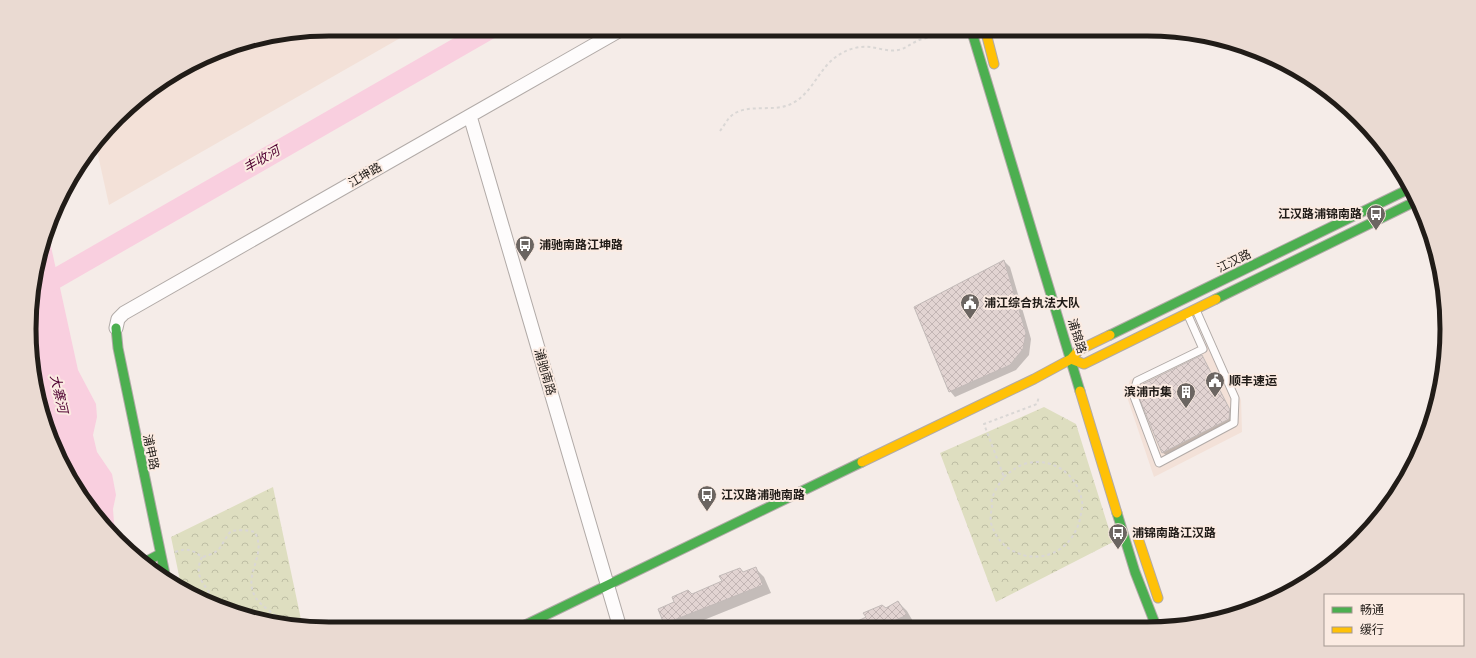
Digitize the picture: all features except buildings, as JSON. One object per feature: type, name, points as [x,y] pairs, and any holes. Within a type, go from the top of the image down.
[{"type":"street","name":"江坤路","points":[[116,328],[118,319],[124,313],[610,36]]},
{"type":"street","name":"浦锦路","points":[[973,36],[1135,572],[1154,622]]},
{"type":"street","points":[[987,36],[997,73]]},
{"type":"street","name":"浦驰南路","points":[[470,116],[618,622]]},
{"type":"street","name":"江汉路","points":[[1071,360],[1078,346],[1405,191]]},
{"type":"street","points":[[531,622],[1071,360],[1085,368],[1187,313],[1412,203]]},
{"type":"street","name":"浦申路","points":[[116,328],[118,348],[164,572]]},
{"type":"street","name":"浦锦路","points":[[1078,346],[1085,368]]},
{"type":"street","points":[[1135,527],[1161,606]]},
{"type":"street","points":[[149,560],[160,554]]},
{"type":"lane","points":[[1187,313],[1203,349],[1137,381],[1133,394],[1159,463],[1234,423],[1234,398],[1196,309]]},
{"type":"path","points":[[720,131],[729,118],[740,112],[755,108],[785,107],[795,102],[814,84],[829,61],[843,52],[868,46],[897,50],[909,46],[918,40],[932,37]]},
{"type":"path","points":[[1004,477],[984,424],[1037,404],[1039,396]]},
{"type":"path","points":[[1037,462],[1051,463],[1063,468],[1072,477],[1079,489],[1083,502],[1078,525],[1066,545],[1053,554],[1039,557],[1025,555],[1002,545],[991,522],[992,496],[1004,477],[1023,464],[1037,462]]},
{"type":"path","points":[[175,552],[185,548],[202,557],[214,554],[222,547],[224,540],[230,531],[244,530],[255,532],[258,541],[258,554],[251,578],[252,588],[256,598],[276,617]]},
{"type":"path","points":[[202,557],[199,564],[198,573],[211,597]]},
{"type":"shaded area","points":[[329,36],[404,36],[109,205],[97,151],[122,122],[136,109],[166,85],[182,75],[217,58],[253,46],[272,42]]},
{"type":"shaded area","points":[[1213,340],[1241,400],[1242,432],[1154,477],[1126,394],[1130,380]]},
{"type":"green space","points":[[1044,407],[1076,424],[1113,542],[996,602],[940,453]]},
{"type":"green space","points":[[273,487],[301,620],[253,612],[217,600],[180,582],[171,537]]},
{"type":"water","name":"大寨河","points":[[50,242],[78,370],[96,404],[97,417],[93,435],[97,452],[112,474],[116,495],[113,509],[114,523],[117,530],[85,492],[75,476],[58,441],[46,405],[39,367],[36,329],[39,291],[46,253]]},
{"type":"waterway","name":"丰收河","points":[[39,288],[478,36]]},
{"type":"traffic: fast","points":[[973,36],[1080,391]]},
{"type":"traffic: fast","points":[[1110,335],[1405,191]]},
{"type":"traffic: fast","points":[[1216,299],[1408,205]]},
{"type":"traffic: fast","points":[[116,328],[118,348],[165,572]]},
{"type":"traffic: fast","points":[[531,622],[862,462]]},
{"type":"traffic: fast","points":[[1117,513],[1135,572],[1154,622]]},
{"type":"traffic: fast","points":[[149,560],[160,554]]},
{"type":"traffic: slow","points":[[987,36],[994,64]]},
{"type":"traffic: slow","points":[[1071,359],[1084,364],[1216,299]]},
{"type":"traffic: slow","points":[[862,462],[1034,379],[1071,359],[1079,350],[1110,335]]},
{"type":"traffic: slow","points":[[1080,391],[1117,513]]},
{"type":"traffic: slow","points":[[1138,538],[1158,598]]},
{"type":"place","name":"江汉路浦锦南路","points":[[1376,231]]},
{"type":"place","name":"浦驰南路江坤路","points":[[525,262]]},
{"type":"place","name":"浦江综合执法大队","points":[[970,320]]},
{"type":"place","name":"顺丰速运","points":[[1215,398]]},
{"type":"place","name":"滨浦市集","points":[[1186,409]]},
{"type":"place","name":"江汉路浦驰南路","points":[[707,512]]},
{"type":"place","name":"浦锦南路江汉路","points":[[1118,550]]}]
